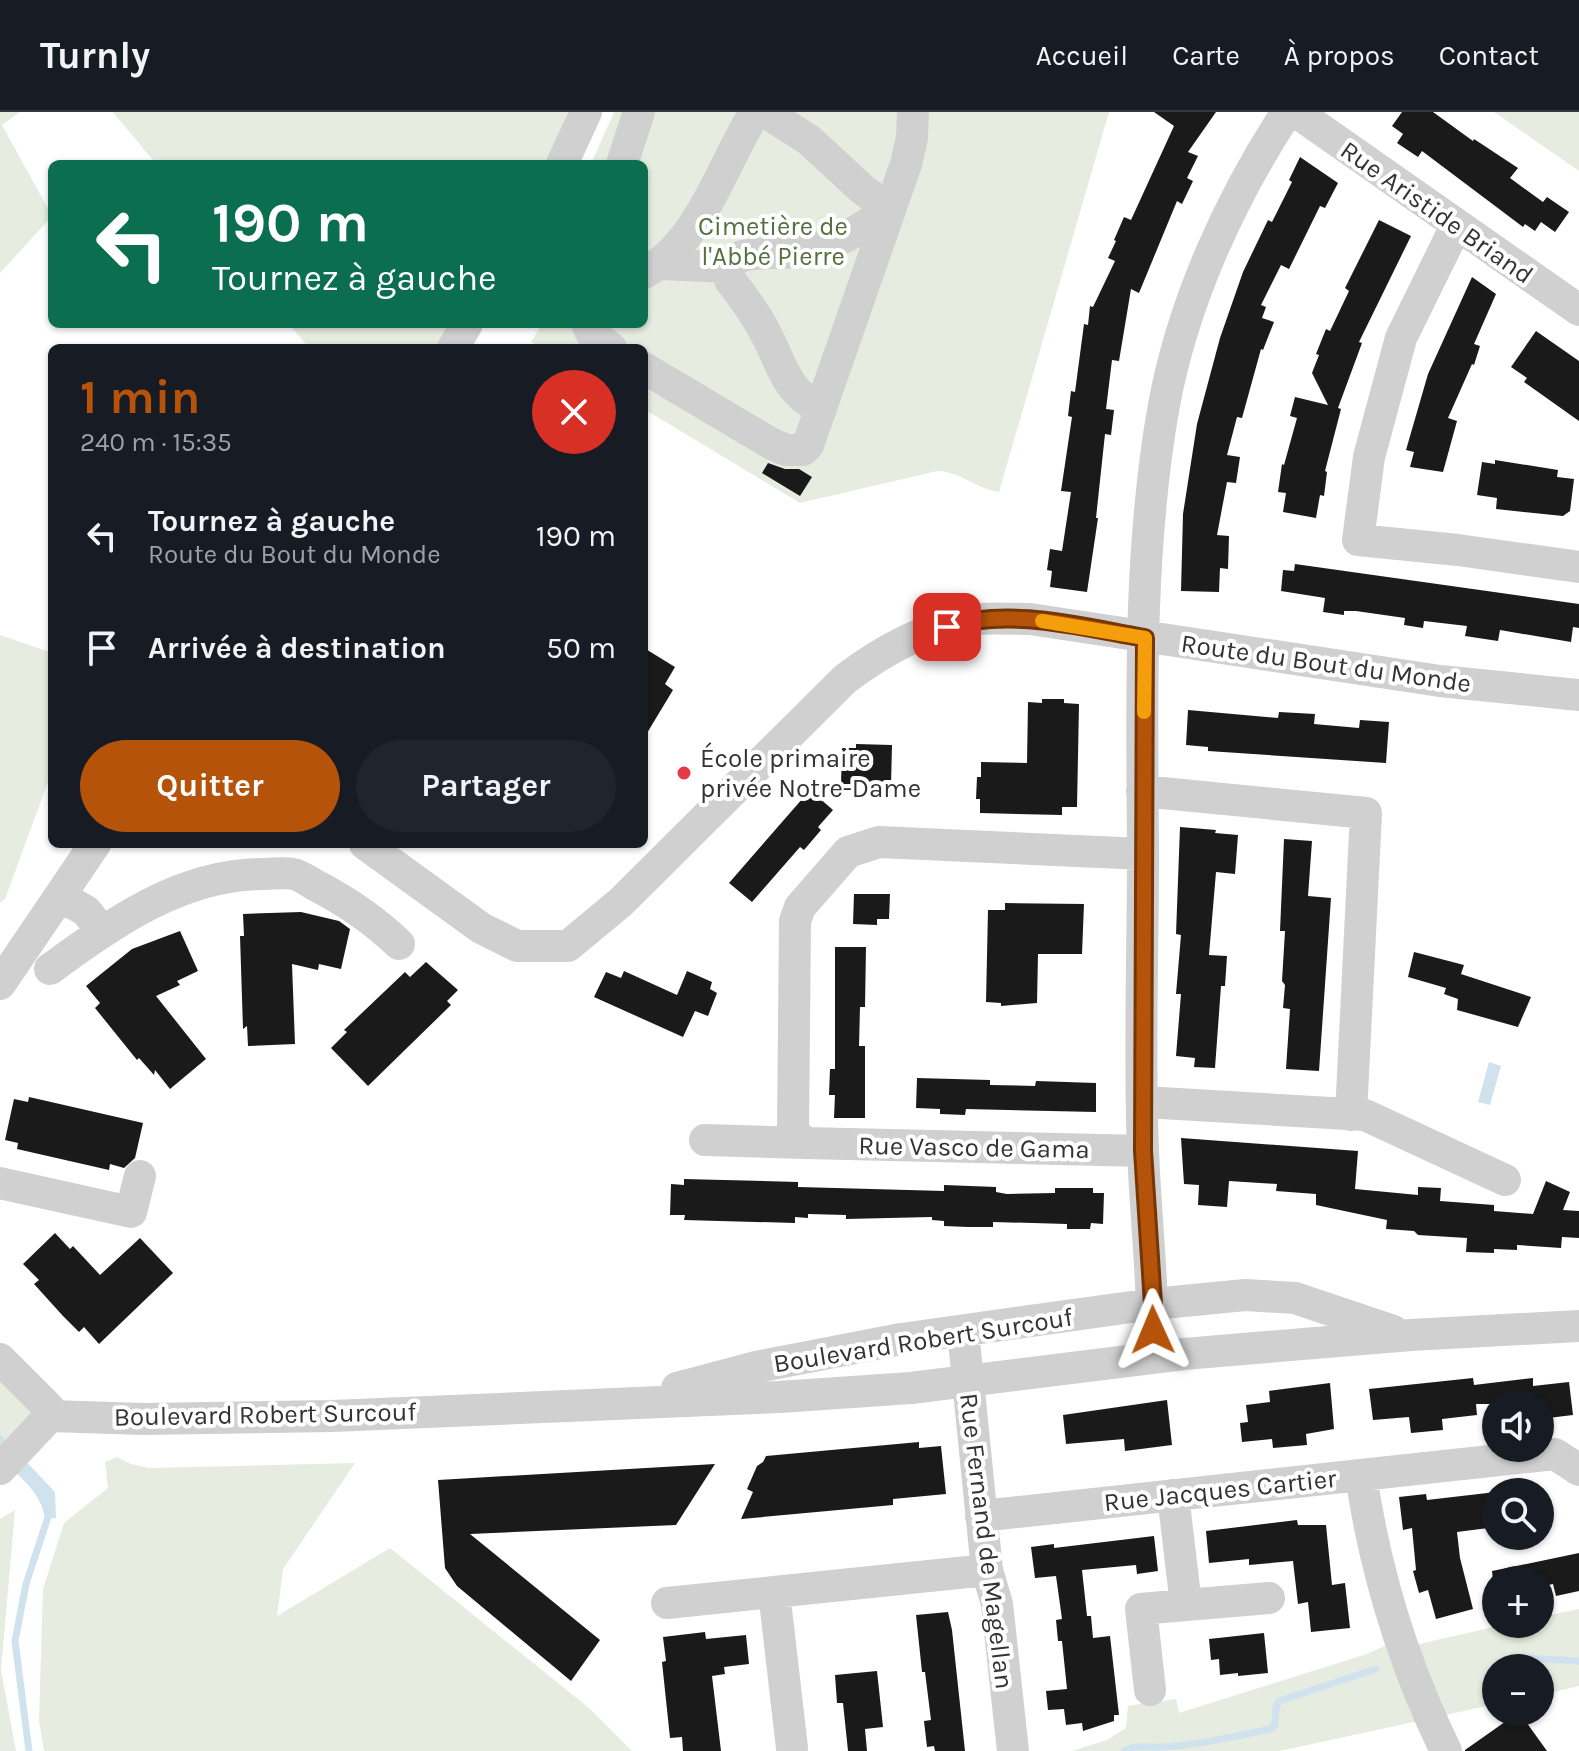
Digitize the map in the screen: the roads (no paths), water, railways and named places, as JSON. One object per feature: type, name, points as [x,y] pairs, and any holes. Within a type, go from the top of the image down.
[{"type":"street","points":[[564,160],[586,112]]},
{"type":"street","points":[[623,160],[639,112]]},
{"type":"street","points":[[653,269],[711,198],[755,112]]},
{"type":"street","points":[[765,112],[809,140],[862,189],[889,209]]},
{"type":"street","points":[[648,370],[786,450],[803,450],[808,445],[821,409],[906,164],[912,138],[913,112]]},
{"type":"street","points":[[1152,1357],[1153,1304],[1143,1151],[1142,791],[1149,500],[1164,402],[1186,322],[1227,215],[1287,112]]},
{"type":"street","name":"Rue Aristide Briand","points":[[1296,112],[1579,310]]},
{"type":"street","points":[[821,409],[797,393],[787,380],[766,335],[730,280],[727,273],[729,267],[742,256],[791,253],[831,243],[855,233],[889,209]]},
{"type":"street","points":[[1456,226],[1401,338],[1369,457],[1358,540],[1579,567]]},
{"type":"street","points":[[653,269],[729,267]]},
{"type":"street","points":[[589,328],[606,344]]},
{"type":"street","name":"Route du Bout du Monde","points":[[371,848],[481,928],[517,946],[568,946],[621,902],[845,679],[904,640],[968,620],[1030,619],[1440,681],[1579,695]]},
{"type":"street","points":[[1142,791],[1366,813],[1351,1115]]},
{"type":"street","points":[[805,1143],[793,1131],[795,921],[800,907],[848,852],[879,842],[1143,854]]},
{"type":"street","points":[[0,984],[92,848]]},
{"type":"street","points":[[50,969],[102,931],[148,903],[197,884],[248,874],[295,874],[375,921],[399,944]]},
{"type":"street","points":[[60,896],[86,911],[102,931]]},
{"type":"street","points":[[1144,1102],[1365,1115],[1505,1180]]},
{"type":"street","name":"Rue Vasco de Gama","points":[[705,1140],[1143,1151]]},
{"type":"street","points":[[0,1183],[131,1212],[140,1176]]},
{"type":"street","name":"Boulevard Robert Surcouf","points":[[624,1402],[756,1367],[901,1339],[1153,1304],[1245,1295],[1295,1298],[1376,1327],[1411,1335]]},
{"type":"street","name":"Boulevard Robert Surcouf","points":[[42,1425],[794,1396],[911,1388],[1152,1357],[1411,1335],[1579,1326]]},
{"type":"street","name":"Rue Fernand de Magellan","points":[[963,1331],[987,1570],[997,1604],[1013,1751]]},
{"type":"street","points":[[0,1359],[49,1408],[42,1425],[0,1469]]},
{"type":"street","points":[[1361,1475],[1555,1454],[1579,1470]]},
{"type":"street","name":"Rue Jacques Cartier","points":[[981,1516],[1361,1475],[1379,1574],[1411,1668],[1446,1751]]},
{"type":"street","points":[[1173,1495],[1186,1605]]},
{"type":"street","points":[[667,1603],[987,1570]]},
{"type":"street","points":[[774,1592],[792,1748]]},
{"type":"street","points":[[1150,1690],[1141,1609],[1269,1598]]},
{"type":"water","points":[[1489,1062],[1501,1066],[1490,1105],[1478,1102]]},
{"type":"water","points":[[0,1434],[55,1492],[56,1518],[45,1518],[34,1492],[0,1458]]},
{"type":"waterway","points":[[29,1751],[15,1641],[26,1584],[48,1517],[47,1511]]},
{"type":"waterway","points":[[1554,1660],[1579,1661]]},
{"type":"waterway","points":[[1124,1751],[1217,1740],[1271,1729],[1275,1725],[1279,1701],[1376,1669]]},
{"type":"place","name":"École primaire privée Notre-Dame","points":[[684,773]]},
{"type":"park label","name":"Cimetière de l'Abbé Pierre","points":[[773,241]]}]
